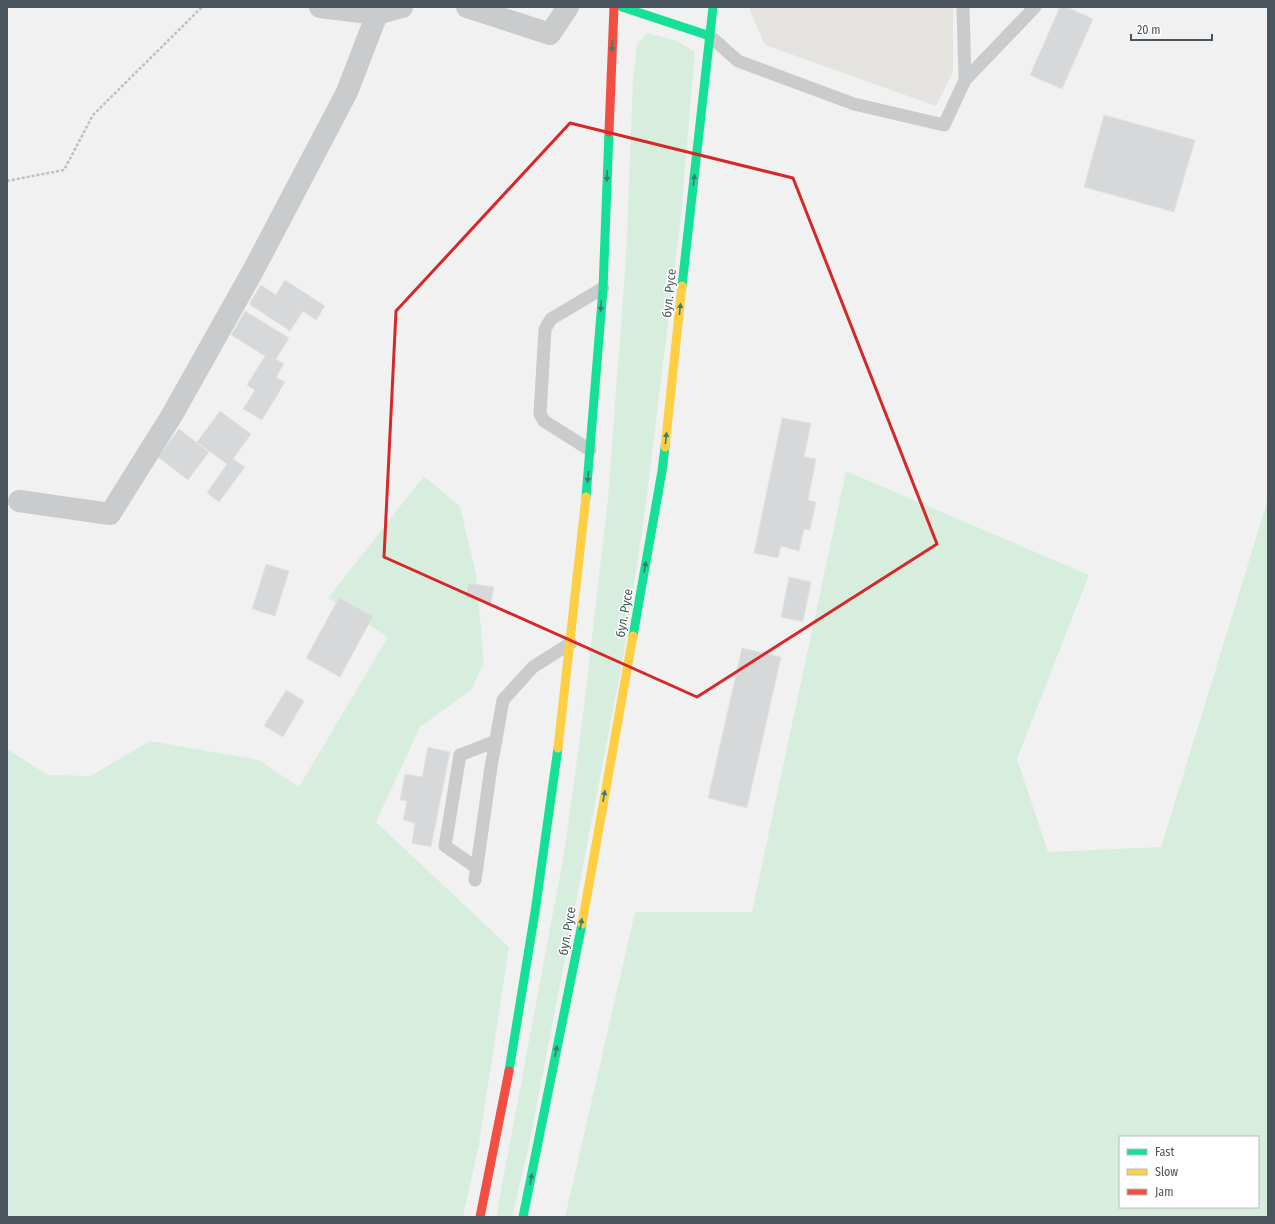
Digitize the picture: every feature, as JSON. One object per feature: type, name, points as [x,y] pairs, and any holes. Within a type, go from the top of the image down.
[{"type":"main road","points":[[480,1217],[499,1134],[542,872],[571,643],[590,450],[602,288],[614,7]]},
{"type":"main road","points":[[622,7],[710,36]]},
{"type":"main road","name":"бул. Русе","points":[[523,1217],[574,967],[662,471],[713,7]]},
{"type":"street","points":[[320,7],[377,14],[402,7]]},
{"type":"street","points":[[467,7],[550,34],[568,7]]},
{"type":"street","points":[[19,501],[110,514],[172,415],[254,269],[347,92],[377,14]]},
{"type":"lane","points":[[963,7],[966,80]]},
{"type":"lane","points":[[710,36],[738,61],[854,104],[944,126],[966,80],[1035,7]]},
{"type":"lane","points":[[590,450],[544,421],[540,414],[546,329],[551,319],[602,288]]},
{"type":"lane","points":[[496,741],[460,755],[445,846],[476,874],[503,700],[533,667],[571,643]]},
{"type":"path","points":[[7,181],[64,170],[93,115],[202,7]]},
{"type":"highlighted area","points":[[570,123],[793,178],[937,544],[697,697],[384,557],[396,311]]},
{"type":"shaded area","points":[[751,7],[953,7],[953,72],[936,106],[765,45],[750,11]]},
{"type":"green space","points":[[647,33],[677,41],[695,52],[681,216],[645,511],[622,664],[528,1150],[512,1217],[496,1217],[564,854],[583,715],[608,498],[626,257],[633,80],[637,45]]},
{"type":"green space","points":[[846,471],[1089,575],[1017,759],[1048,852],[1161,847],[1268,499],[1268,1217],[565,1217],[635,912],[752,912]]},
{"type":"green space","points":[[424,476],[460,507],[476,573],[484,663],[471,690],[420,727],[376,822],[509,947],[479,1144],[463,1217],[7,1217],[7,749],[48,775],[90,776],[150,741],[259,760],[299,787],[388,637],[328,598]]},
{"type":"building","points":[[1060,7],[1067,7],[1093,19],[1062,89],[1030,75]]},
{"type":"building","points":[[1104,115],[1195,140],[1174,212],[1084,187]]},
{"type":"building","points":[[285,280],[325,306],[316,320],[303,311],[290,331],[249,304],[261,285],[276,295]]},
{"type":"building","points":[[245,311],[289,338],[276,359],[284,364],[276,377],[285,382],[262,420],[243,409],[255,390],[247,385],[265,356],[231,335]]},
{"type":"building","points":[[220,411],[251,434],[233,459],[245,467],[219,502],[207,493],[227,464],[197,442]]},
{"type":"building","points":[[782,418],[811,423],[804,457],[816,459],[808,500],[816,502],[810,530],[804,529],[799,551],[781,546],[778,558],[754,553]]},
{"type":"building","points":[[179,429],[209,452],[188,480],[158,457]]},
{"type":"building","points":[[266,564],[289,571],[275,616],[252,609]]},
{"type":"building","points":[[789,577],[811,582],[803,622],[781,617]]},
{"type":"building","points":[[468,583],[494,587],[491,603],[466,598]]},
{"type":"building","points":[[339,598],[373,616],[340,677],[306,658]]},
{"type":"building","points":[[742,648],[781,657],[747,808],[708,798]]},
{"type":"building","points":[[286,690],[304,701],[283,737],[264,726]]},
{"type":"building","points":[[428,747],[450,752],[431,847],[412,843],[415,823],[403,820],[407,801],[400,800],[405,774],[422,777]]},
{"type":"traffic: fast","points":[[622,7],[710,36]]},
{"type":"traffic: fast","points":[[682,286],[713,7]]},
{"type":"traffic: fast","points":[[586,497],[603,289],[609,132]]},
{"type":"traffic: fast","points":[[633,636],[665,447]]},
{"type":"traffic: fast","points":[[509,1071],[535,912],[558,748]]},
{"type":"traffic: fast","points":[[523,1217],[582,924]]},
{"type":"traffic: slow","points":[[665,447],[682,286]]},
{"type":"traffic: slow","points":[[558,748],[586,497]]},
{"type":"traffic: slow","points":[[582,924],[633,636]]},
{"type":"traffic: jam","points":[[609,132],[614,7]]},
{"type":"traffic: jam","points":[[480,1217],[509,1071]]}]
